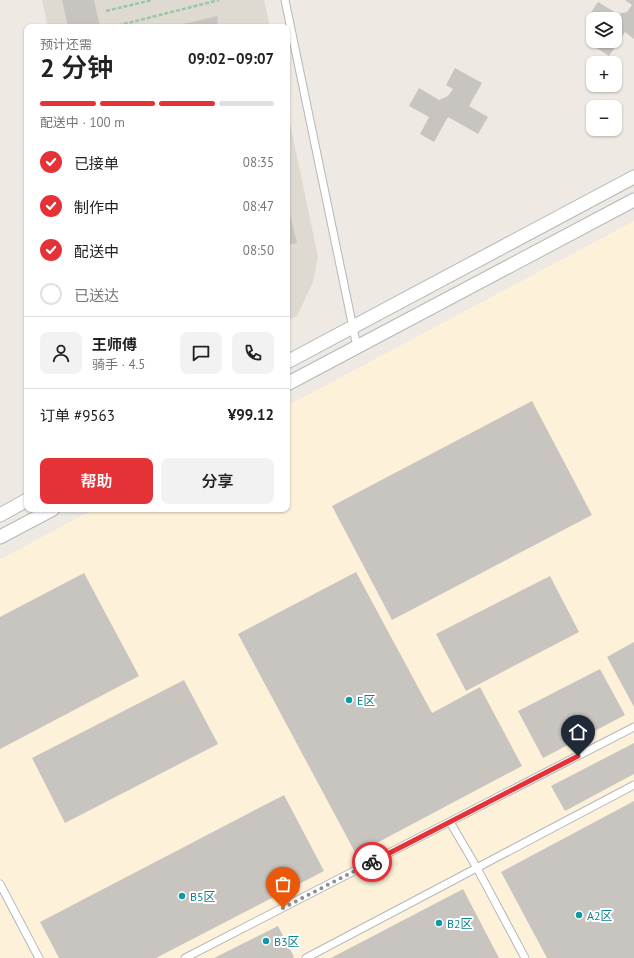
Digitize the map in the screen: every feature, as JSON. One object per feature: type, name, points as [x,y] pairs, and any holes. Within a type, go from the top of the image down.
[{"type":"street","points":[[290,360],[634,177]]},
{"type":"street","points":[[290,382],[634,200]]},
{"type":"street","points":[[0,515],[24,502]]},
{"type":"street","points":[[0,537],[47,512]]},
{"type":"lane","points":[[285,0],[357,347]]},
{"type":"lane","points":[[185,958],[634,727]]},
{"type":"lane","points":[[306,958],[634,785]]},
{"type":"lane","points":[[450,822],[477,868],[525,958]]},
{"type":"lane","points":[[0,884],[39,958]]},
{"type":"path","points":[[106,11],[152,0]]},
{"type":"path","points":[[124,24],[220,0]]},
{"type":"shaded area","points":[[42,0],[264,0],[269,24],[47,24]]},
{"type":"shaded area","points":[[290,123],[318,257],[313,282],[297,316],[290,320]]},
{"type":"shaded area","points":[[634,221],[634,958],[0,958],[0,558],[1,559],[88,512],[290,512],[290,404]]},
{"type":"building","points":[[62,0],[94,0],[99,24],[67,24]]},
{"type":"building","points":[[625,0],[634,0],[634,39],[625,32],[622,36],[622,13],[627,12],[632,5]]},
{"type":"building","points":[[598,2],[615,12],[591,12]]},
{"type":"building","points":[[218,16],[217,24],[183,24]]},
{"type":"building","points":[[597,48],[614,48],[609,56]]},
{"type":"building","points":[[455,68],[482,83],[469,106],[488,117],[478,134],[448,117],[434,142],[420,134],[429,117],[409,106],[419,88],[439,100],[448,96],[453,89],[446,85]]},
{"type":"building","points":[[290,214],[297,243],[290,244]]},
{"type":"building","points":[[532,401],[592,515],[392,620],[332,506]]},
{"type":"building","name":"E区","points":[[356,572],[432,713],[480,687],[522,766],[356,854],[238,634]]},
{"type":"building","points":[[84,573],[139,676],[0,749],[0,617]]},
{"type":"building","points":[[550,576],[579,632],[466,691],[436,634]]},
{"type":"building","points":[[634,642],[634,707],[607,657]]},
{"type":"building","points":[[600,669],[625,715],[543,758],[518,711]]},
{"type":"building","points":[[184,680],[218,744],[65,823],[32,758]]},
{"type":"building","points":[[634,743],[634,774],[565,811],[551,786]]},
{"type":"building","name":"B5区","points":[[284,795],[324,871],[156,958],[59,958],[40,922]]},
{"type":"building","name":"A2区","points":[[634,801],[634,958],[547,958],[501,872]]},
{"type":"building","name":"B2区","points":[[463,889],[499,958],[331,958]]},
{"type":"building","name":"B3区","points":[[278,926],[294,957],[214,958]]},
{"type":"way so far","points":[[283,908],[372,862]]},
{"type":"place","name":"E区","points":[[349,700]]},
{"type":"place","name":"B5区","points":[[182,896]]},
{"type":"place","name":"A2区","points":[[579,915]]},
{"type":"place","name":"B2区","points":[[439,923]]},
{"type":"place","name":"B3区","points":[[266,941]]},
{"type":"route","points":[[372,862],[578,756]]}]
